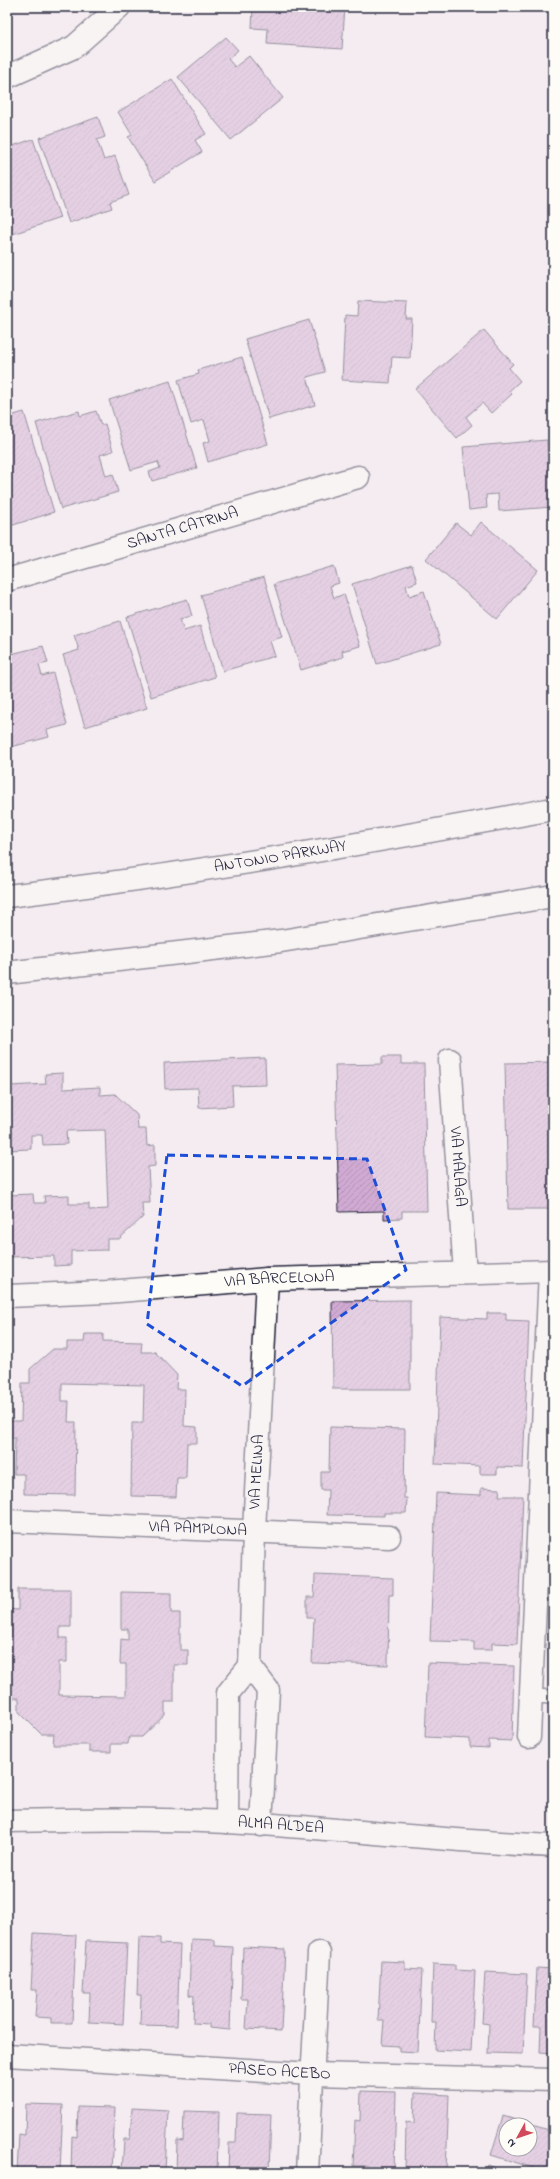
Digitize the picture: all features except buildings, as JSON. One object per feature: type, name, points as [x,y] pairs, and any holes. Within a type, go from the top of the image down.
[{"type":"street","points":[[7,77],[74,47],[119,7]]},
{"type":"street","name":"SANTA CATRINA","points":[[7,580],[358,477]]},
{"type":"street","name":"ANTONIO PARKWAY","points":[[7,896],[121,883],[296,856],[553,809]]},
{"type":"street","points":[[7,973],[281,941],[553,896]]},
{"type":"street","name":"VIA MALAGA","points":[[450,1060],[465,1273]]},
{"type":"street","points":[[529,1736],[551,1271]]},
{"type":"street","name":"VIA BARCELONA","points":[[7,1296],[107,1292],[267,1279],[551,1271]]},
{"type":"street","name":"VIA MELINA","points":[[250,1666],[254,1531],[267,1279]]},
{"type":"street","name":"VIA PAMPLONA","points":[[7,1521],[389,1537]]},
{"type":"street","points":[[227,1822],[228,1693],[250,1666],[268,1690],[261,1825]]},
{"type":"street","name":"ALMA ALDEA","points":[[7,1821],[82,1819],[227,1822],[479,1843],[553,1846]]},
{"type":"street","points":[[307,2172],[319,1953]]},
{"type":"street","name":"PASEO ACEBO","points":[[7,2055],[312,2074],[553,2080]]},
{"type":"lane","points":[[531,1696],[553,1696]]},
{"type":"highlighted area","points":[[167,1155],[367,1159],[406,1270],[242,1386],[147,1324]]}]
